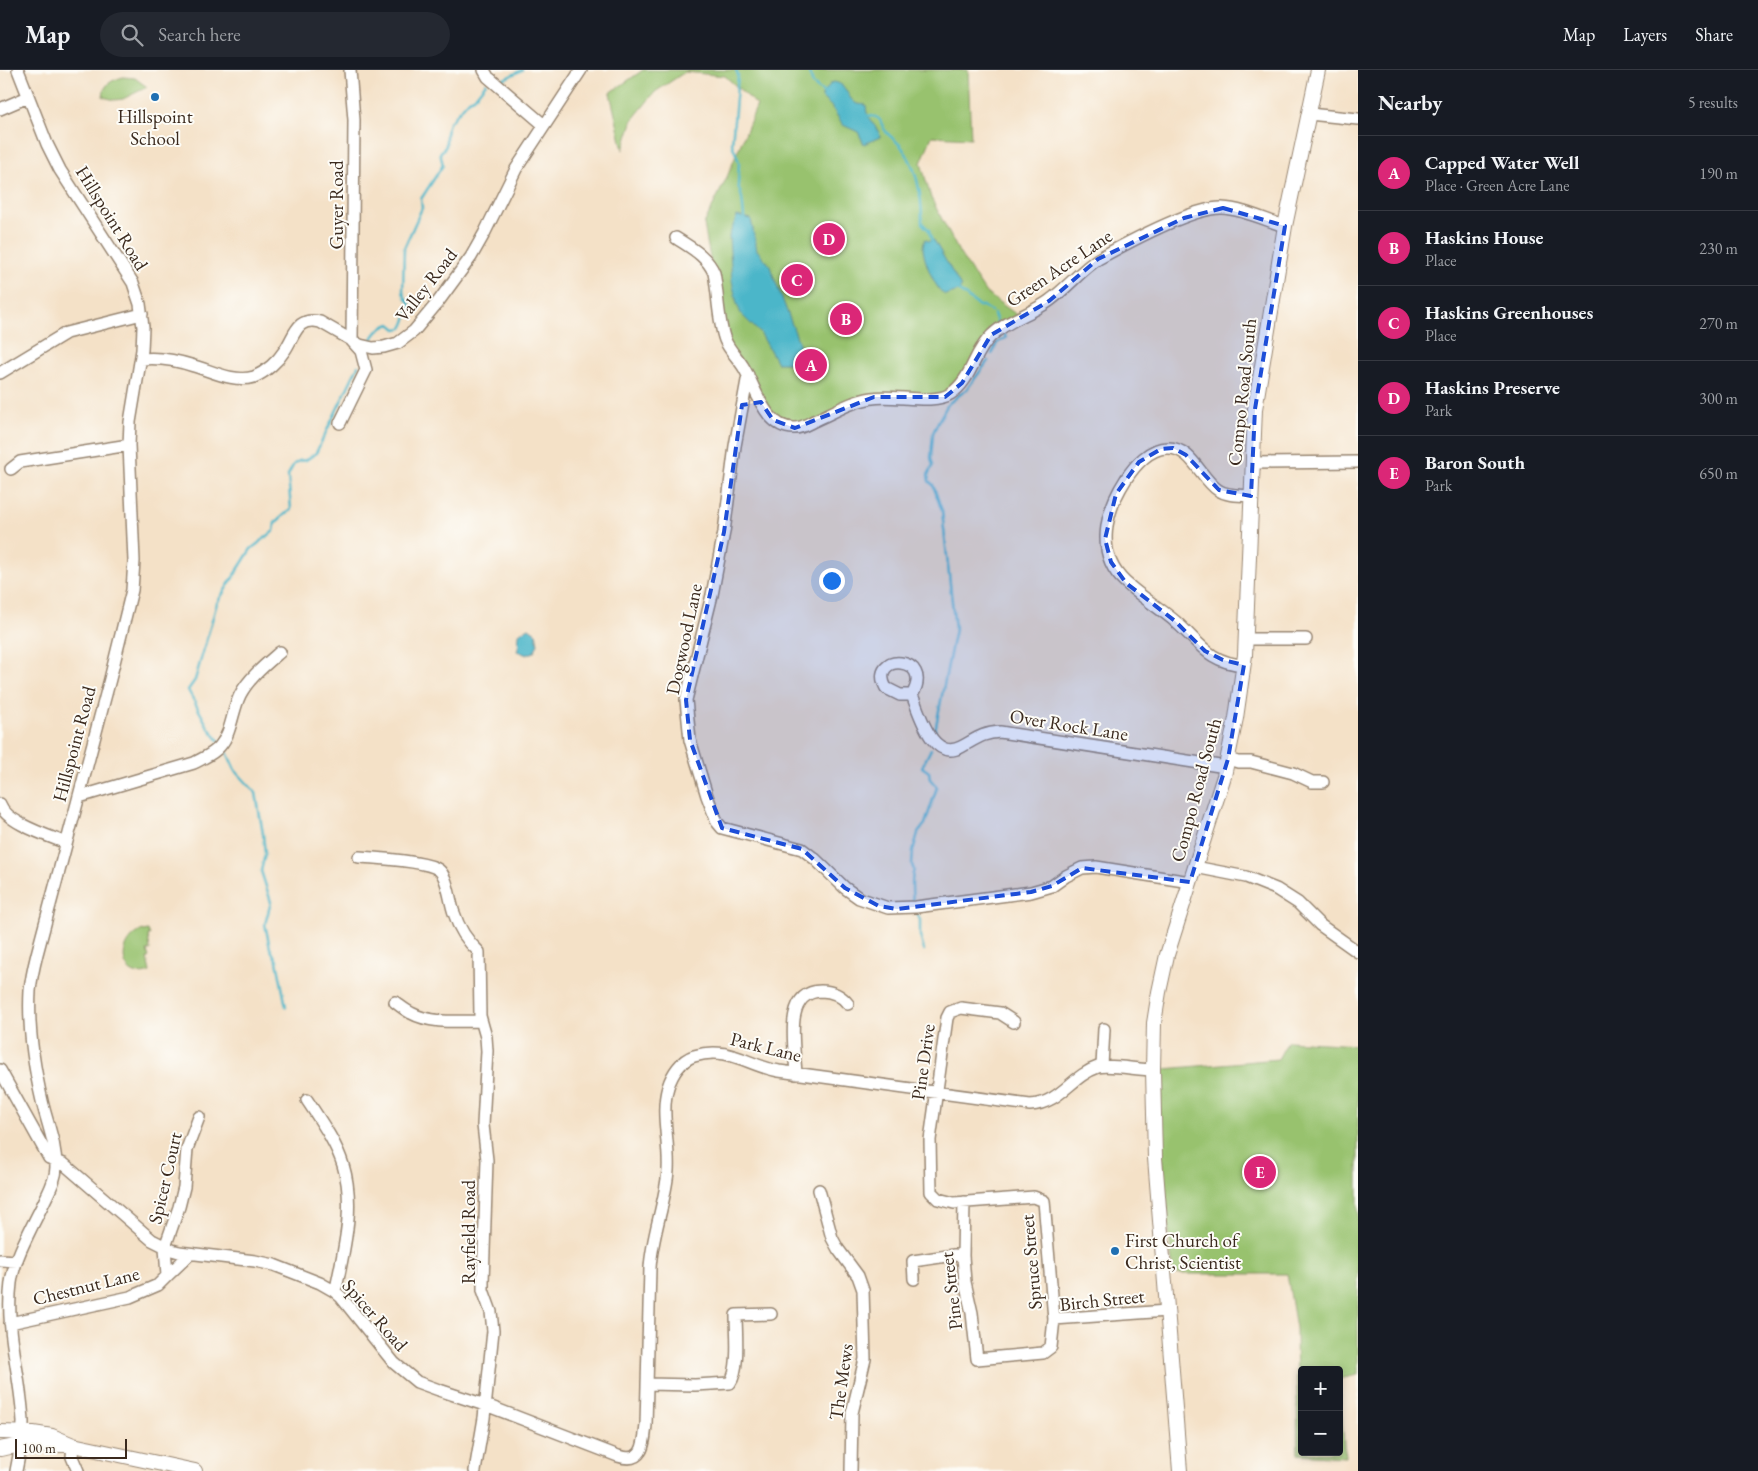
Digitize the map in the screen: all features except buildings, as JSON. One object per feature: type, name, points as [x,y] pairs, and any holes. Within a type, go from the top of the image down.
[{"type":"main road","name":"Compo Road South","points":[[1180,1471],[1155,1158],[1154,1030],[1158,992],[1171,941],[1227,763],[1244,665],[1256,399],[1285,226],[1318,70]]},
{"type":"main road","name":"Compo Road South","points":[[1168,1471],[1176,1431]]},
{"type":"main road","points":[[0,1432],[21,1439]]},
{"type":"main road","points":[[0,1449],[21,1439],[52,1436],[73,1445],[195,1471]]},
{"type":"street","name":"Hillspoint Road","points":[[16,1471],[21,1439],[21,1400],[10,1323],[9,1305],[12,1275],[56,1174],[54,1142],[43,1106],[36,1069],[30,1018],[30,990],[37,954],[110,679],[133,583],[134,549],[129,445],[130,422],[143,336],[142,314],[129,276],[60,170],[47,144],[18,70]]},
{"type":"street","name":"Guyer Road","points":[[350,70],[354,120],[352,341]]},
{"type":"street","points":[[484,70],[488,77],[544,125]]},
{"type":"street","name":"Valley Road","points":[[141,359],[162,358],[225,376],[245,378],[260,374],[274,363],[298,328],[307,321],[314,320],[352,341],[373,348],[398,343],[423,321],[477,246],[516,169],[581,70]]},
{"type":"street","points":[[0,109],[28,97]]},
{"type":"street","points":[[1309,114],[1358,119]]},
{"type":"street","name":"Green Acre Lane","points":[[676,238],[710,264],[714,273],[724,340],[748,375],[761,402],[773,420],[795,428],[858,401],[874,397],[945,397],[962,383],[970,373],[985,342],[991,335],[1049,301],[1085,267],[1098,258],[1184,218],[1214,208],[1241,211],[1285,226]]},
{"type":"street","points":[[0,373],[66,334],[142,314]]},
{"type":"street","points":[[340,423],[366,370],[361,351],[352,341]]},
{"type":"street","name":"Dogwood Lane","points":[[748,375],[735,446],[724,532],[712,595],[686,700],[690,740],[707,796],[717,822],[722,828],[802,849],[845,888],[859,898],[888,908],[916,907],[1031,892],[1052,886],[1082,868],[1096,867],[1190,882]]},
{"type":"street","points":[[742,405],[761,402]]},
{"type":"street","points":[[11,469],[20,462],[129,445]]},
{"type":"street","points":[[1244,665],[1234,664],[1205,651],[1175,621],[1126,583],[1110,562],[1105,539],[1110,511],[1116,494],[1139,462],[1160,448],[1173,448],[1186,455],[1218,490],[1228,494],[1251,496]]},
{"type":"street","points":[[1252,463],[1358,462]]},
{"type":"street","points":[[1246,639],[1306,639]]},
{"type":"street","points":[[79,797],[194,763],[211,754],[220,746],[228,732],[240,695],[260,670],[280,652]]},
{"type":"street","name":"Over Rock Lane","points":[[912,695],[930,738],[938,746],[949,750],[960,747],[983,734],[1000,732],[1227,763]]},
{"type":"street","points":[[1227,763],[1251,762],[1293,773],[1312,782],[1323,782]]},
{"type":"street","points":[[0,804],[2,809],[22,825],[66,843]]},
{"type":"street","name":"Rayfield Road","points":[[360,856],[420,864],[439,869],[444,876],[455,916],[463,934],[479,952],[481,1021],[486,1037],[487,1051],[484,1125],[487,1160],[482,1282],[493,1322],[485,1405],[475,1471]]},
{"type":"street","points":[[1195,867],[1246,877],[1276,889],[1298,903],[1320,926],[1358,952]]},
{"type":"street","points":[[796,1074],[794,1027],[798,1002],[802,997],[811,992],[822,991],[837,995],[848,1004]]},
{"type":"street","points":[[395,1002],[411,1014],[425,1018],[452,1021],[481,1021]]},
{"type":"street","name":"Pine Drive","points":[[964,1202],[943,1201],[933,1195],[930,1188],[930,1140],[946,1022],[950,1012],[961,1008],[1000,1013],[1014,1022]]},
{"type":"street","points":[[1104,1029],[1102,1066],[1153,1070]]},
{"type":"street","name":"Park Lane","points":[[626,1459],[638,1456],[643,1448],[646,1426],[651,1253],[667,1180],[666,1098],[670,1080],[685,1060],[694,1056],[709,1054],[734,1055],[768,1069],[796,1074],[1027,1105],[1038,1105],[1053,1099],[1085,1073],[1102,1066]]},
{"type":"street","name":"Spicer Road","points":[[0,1070],[49,1158],[64,1164],[152,1240],[165,1247],[190,1254],[255,1261],[274,1265],[310,1278],[334,1291],[351,1309],[394,1363],[408,1376],[426,1386],[485,1405],[626,1459]]},
{"type":"street","points":[[307,1100],[336,1150],[346,1178],[349,1213],[348,1225],[334,1291]]},
{"type":"street","name":"Spicer Court","points":[[165,1247],[184,1187],[187,1149],[199,1117]]},
{"type":"street","name":"The Mews","points":[[819,1190],[832,1238],[858,1276],[863,1290],[865,1359],[852,1413],[851,1471]]},
{"type":"street","name":"Spruce Street","points":[[964,1202],[1034,1197],[1044,1201],[1054,1319]]},
{"type":"street","name":"Pine Street","points":[[964,1202],[962,1256],[964,1282],[972,1313],[976,1359]]},
{"type":"street","name":"Chestnut Lane","points":[[165,1247],[167,1276]]},
{"type":"street","name":"Chestnut Lane","points":[[10,1323],[130,1297],[158,1285],[190,1254]]},
{"type":"street","points":[[914,1279],[913,1261],[954,1255],[962,1256]]},
{"type":"street","points":[[0,1260],[17,1261]]},
{"type":"street","points":[[0,1272],[12,1275]]},
{"type":"street","name":"Birch Street","points":[[976,1359],[1043,1353],[1051,1347],[1054,1319],[1166,1311]]},
{"type":"street","points":[[647,1384],[695,1385],[730,1383],[734,1377],[735,1366],[736,1315],[771,1314]]},
{"type":"street","points":[[73,1445],[72,1458],[78,1471]]},
{"type":"highlighted area","points":[[1223,208],[1285,226],[1255,409],[1251,496],[1219,490],[1186,455],[1173,448],[1161,449],[1139,462],[1116,494],[1105,539],[1111,562],[1126,583],[1175,621],[1205,651],[1223,660],[1244,665],[1228,759],[1190,882],[1082,868],[1052,886],[1031,892],[897,909],[879,906],[845,888],[802,849],[722,828],[690,740],[686,700],[724,532],[742,405],[761,402],[773,420],[795,428],[874,397],[945,397],[962,383],[991,335],[1049,301],[1098,259],[1184,218]]},
{"type":"green space","points":[[643,70],[968,70],[971,138],[932,136],[921,163],[931,198],[960,254],[986,293],[1020,317],[985,343],[950,394],[874,397],[802,426],[780,424],[729,348],[704,224],[727,177],[757,105],[725,76],[685,72],[655,92],[633,119],[623,150],[610,93]]},
{"type":"green space","points":[[123,77],[135,78],[147,87],[123,99],[115,100],[103,97],[108,84]]},
{"type":"green space","points":[[143,930],[148,930],[150,935],[148,935],[150,950],[147,951],[149,957],[147,958],[150,972],[140,974],[132,972],[124,960],[128,943]]},
{"type":"green space","points":[[1288,1041],[1358,1045],[1358,1375],[1343,1378],[1343,1366],[1298,1366],[1298,1454],[1296,1328],[1287,1274],[1173,1274],[1153,1070],[1278,1059]]},
{"type":"green space","points":[[1343,1432],[1345,1457],[1329,1456],[1343,1456]]},
{"type":"water","points":[[834,82],[844,87],[854,102],[866,105],[868,116],[880,137],[864,144],[858,132],[843,125],[831,106],[822,98],[822,95],[831,83]]},
{"type":"water","points":[[737,216],[751,219],[757,250],[769,264],[799,343],[800,356],[790,363],[777,363],[761,334],[741,314],[737,304],[732,281],[729,236]]},
{"type":"water","points":[[925,239],[928,241],[934,240],[961,287],[959,291],[945,295],[937,287],[925,259],[923,247]]},
{"type":"water","points":[[529,628],[536,633],[538,644],[534,652],[527,655],[517,651],[520,632]]},
{"type":"waterway","points":[[500,81],[522,70]]},
{"type":"waterway","points":[[736,70],[738,75],[732,144],[739,162],[738,185],[742,198],[744,217]]},
{"type":"waterway","points":[[807,70],[813,84],[825,94]]},
{"type":"waterway","points":[[371,341],[377,332],[384,327],[390,324],[396,329],[402,328],[405,323],[410,308],[403,292],[404,248],[422,208],[421,199],[443,165],[440,153],[446,146],[446,133],[449,123],[486,83]]},
{"type":"waterway","points":[[865,115],[876,117],[880,120],[884,129],[901,146],[911,163],[918,183],[922,223],[929,230],[932,242]]},
{"type":"waterway","points":[[958,290],[979,306],[983,306],[991,311]]},
{"type":"waterway","points":[[994,314],[998,325]]},
{"type":"waterway","points":[[992,354],[997,343],[1006,338],[1003,332]]},
{"type":"waterway","points":[[935,731],[955,629],[942,511],[928,475],[933,465],[931,458],[933,433],[948,404],[967,389],[988,361]]},
{"type":"waterway","points":[[219,741],[208,727],[188,690],[195,680],[217,603],[251,549],[274,531],[275,523],[291,509],[288,475],[294,464],[306,460],[316,453],[358,366]]},
{"type":"waterway","points":[[913,901],[913,851],[918,833],[925,824],[937,787],[930,779],[929,772],[922,767],[931,749]]},
{"type":"waterway","points":[[226,750],[235,770],[256,793],[265,854],[261,871],[271,902],[265,924],[270,948],[277,961],[286,1007]]},
{"type":"waterway","points":[[916,911],[920,920],[920,936],[924,950]]},
{"type":"place","name":"Hillspoint School","points":[[155,97]]},
{"type":"place","name":"Haskins Preserve","points":[[829,239]]},
{"type":"place","name":"Haskins Greenhouses","points":[[797,280]]},
{"type":"place","name":"Haskins House","points":[[846,319]]},
{"type":"place","name":"Capped Water Well","points":[[811,365]]},
{"type":"place","name":"Baron South","points":[[1260,1172]]},
{"type":"place","name":"First Church of Christ, Scientist","points":[[1115,1251]]}]
